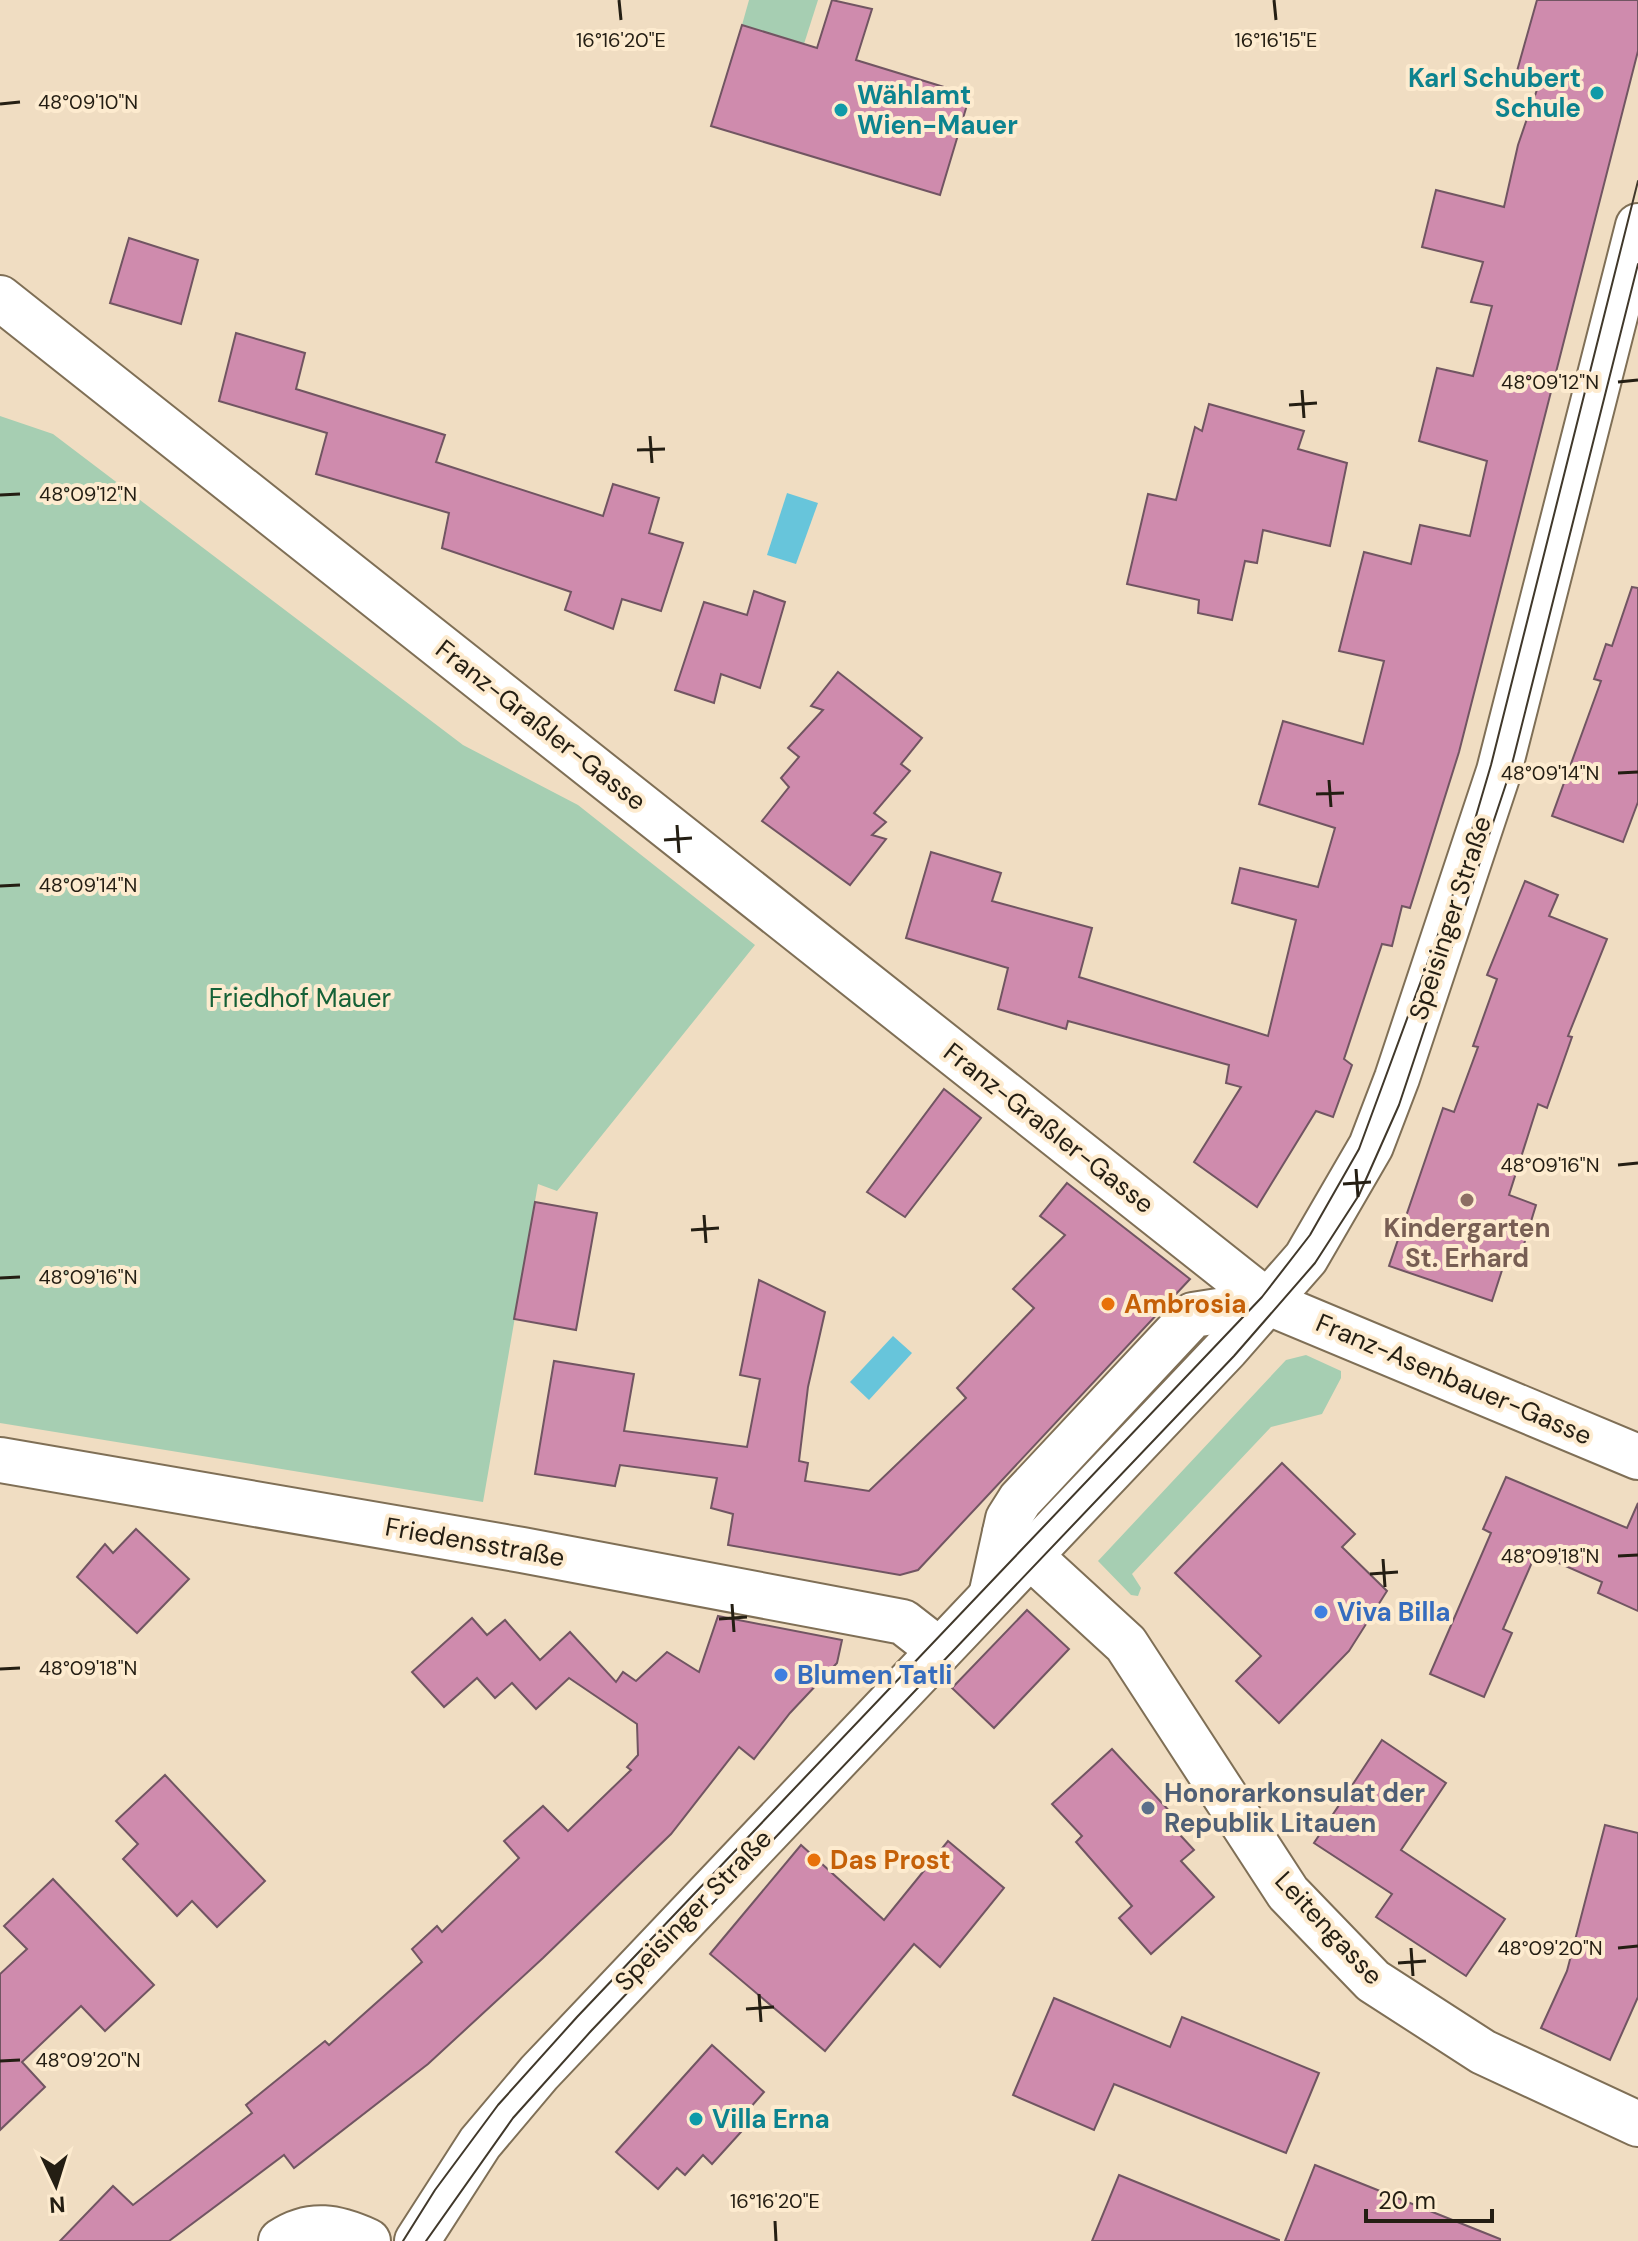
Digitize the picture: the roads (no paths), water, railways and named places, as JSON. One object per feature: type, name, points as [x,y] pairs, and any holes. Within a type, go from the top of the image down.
[{"type":"street","name":"Speisinger Straße","points":[[417,2241],[480,2143],[539,2073],[991,1596],[1017,1544],[1269,1303],[1306,1258],[1371,1146],[1402,1064],[1499,771],[1638,226]]},
{"type":"street","name":"Franz-Graßler-Gasse","points":[[0,298],[1269,1303]]},
{"type":"street","name":"Franz-Asenbauer-Gasse","points":[[1269,1303],[1638,1457]]},
{"type":"street","name":"Friedensstraße","points":[[0,1460],[522,1550],[903,1622],[939,1650]]},
{"type":"street","name":"Leitengasse","points":[[1017,1544],[1126,1644],[1288,1893],[1373,1981],[1483,2052],[1638,2124]]},
{"type":"street","points":[[285,2238],[322,2227],[368,2241]]},
{"type":"water","points":[[787,493],[818,503],[796,564],[767,555]]},
{"type":"water","points":[[893,1336],[912,1353],[869,1400],[850,1382]]},
{"type":"tram line","points":[[403,2241],[435,2190],[498,2105],[577,2017],[1262,1297],[1310,1235],[1359,1149],[1453,894],[1491,765],[1638,181]]},
{"type":"tram line","points":[[426,2241],[513,2118],[591,2031],[1234,1356],[1315,1263],[1359,1195],[1399,1105],[1510,772],[1638,264]]},
{"type":"place","name":"Karl Schubert Schule","points":[[1597,93]]},
{"type":"place","name":"Wählamt Wien-Mauer","points":[[841,110]]},
{"type":"place","name":"Kindergarten St. Erhard","points":[[1467,1200]]},
{"type":"place","name":"Ambrosia","points":[[1108,1304]]},
{"type":"place","name":"Viva Billa","points":[[1321,1612]]},
{"type":"place","name":"Blumen Tatli","points":[[781,1675]]},
{"type":"place","name":"Honorarkonsulat der Republik Litauen","points":[[1148,1808]]},
{"type":"place","name":"Das Prost","points":[[814,1860]]},
{"type":"place","name":"Villa Erna","points":[[696,2119]]},
{"type":"park label","name":"Friedhof Mauer","points":[[300,998]]}]
